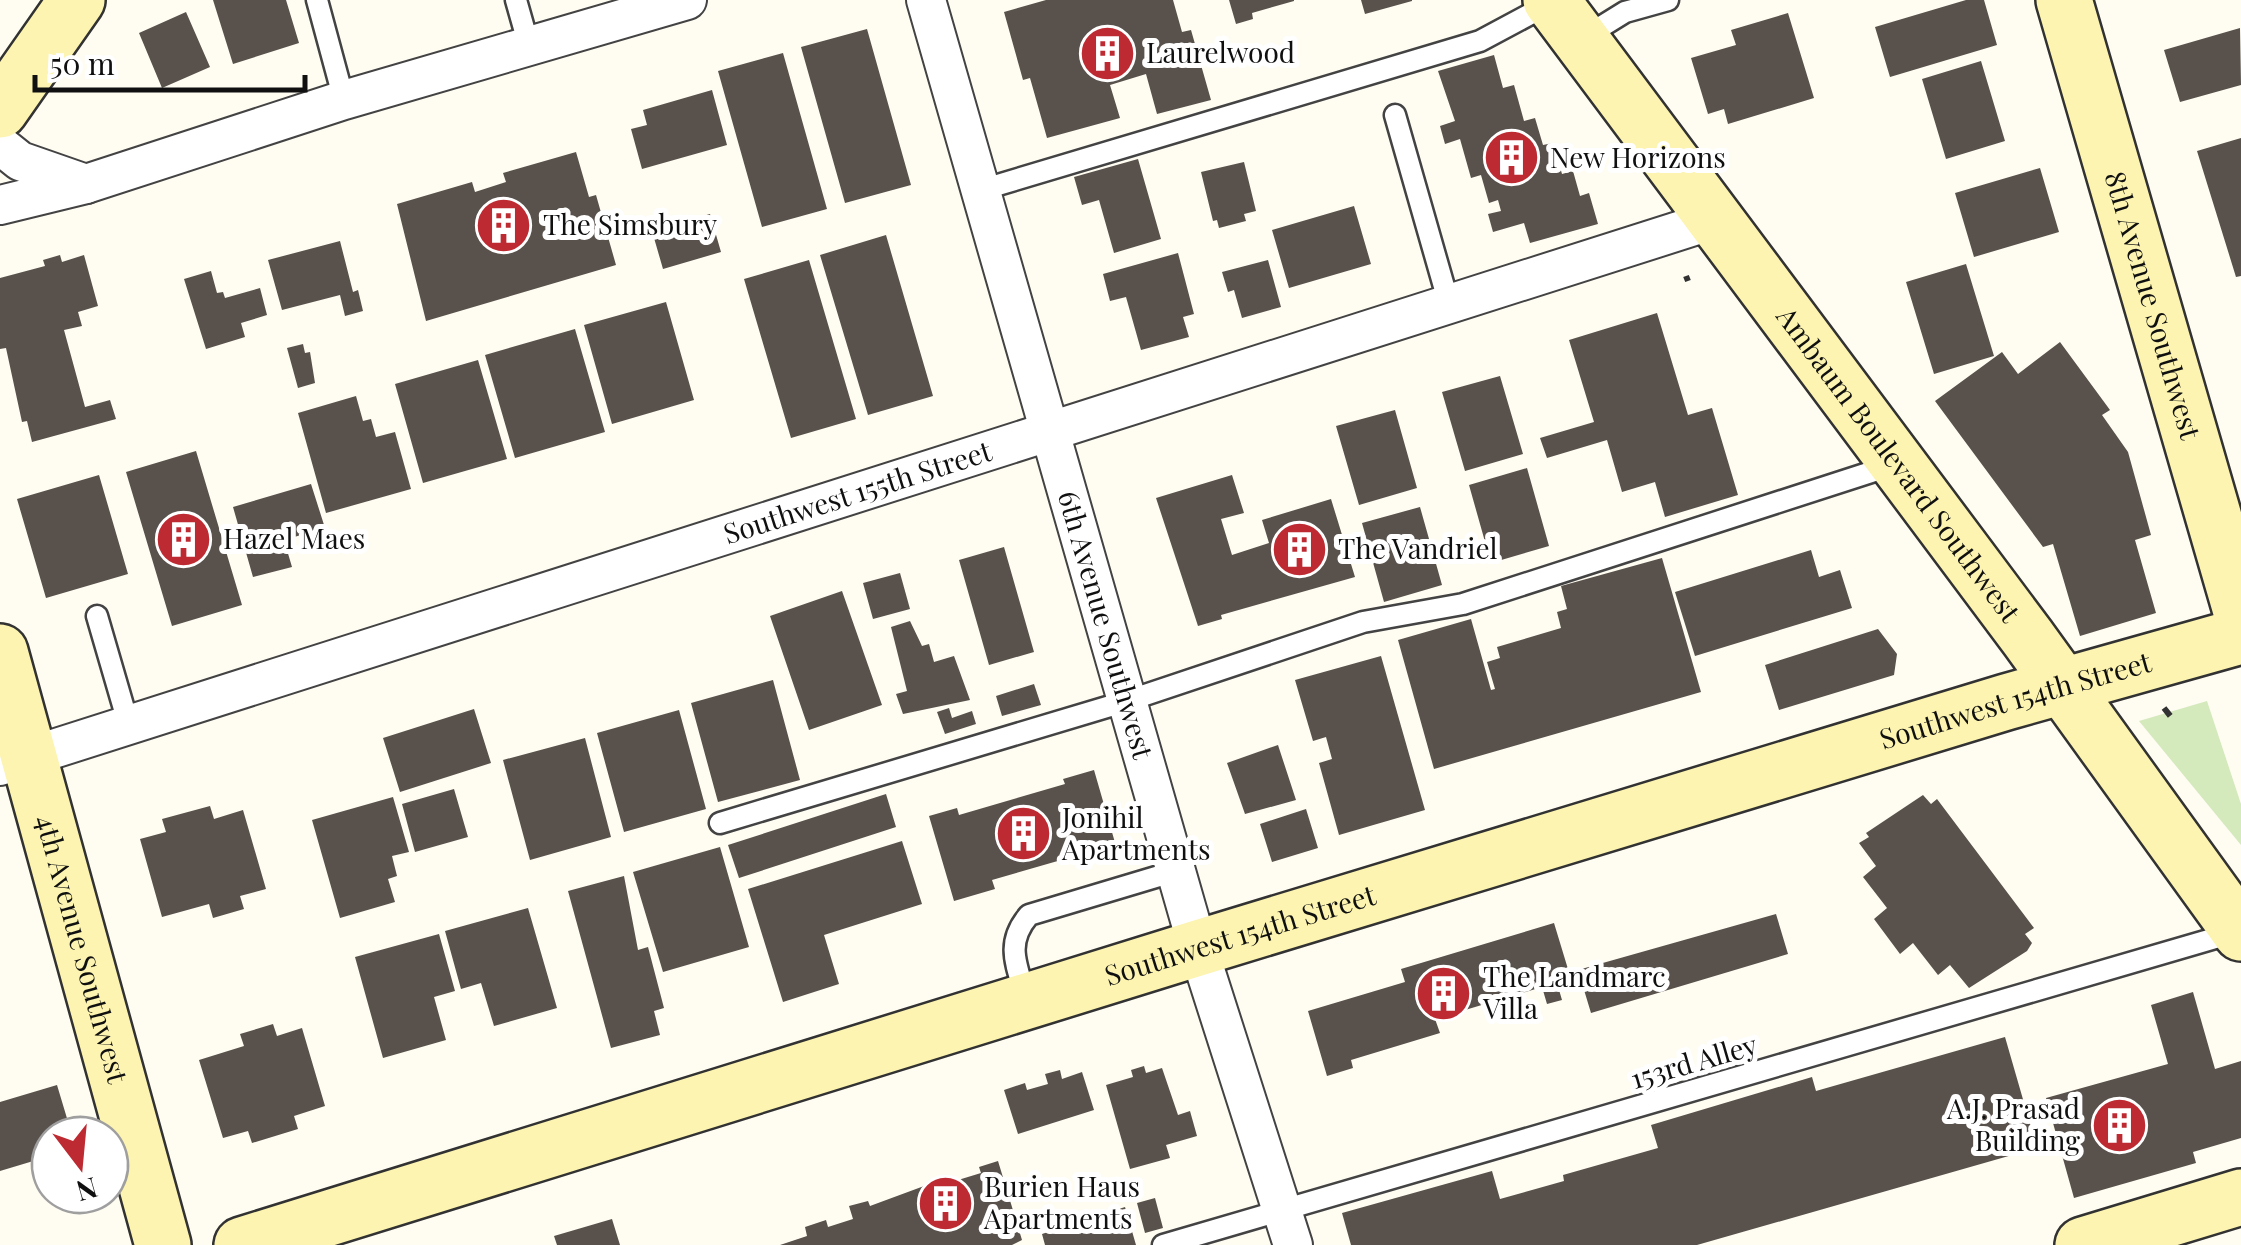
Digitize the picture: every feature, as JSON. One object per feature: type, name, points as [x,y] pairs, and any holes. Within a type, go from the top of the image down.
[{"type":"street","points":[[0,110],[77,0]]},
{"type":"street","points":[[0,205],[86,184],[344,100],[687,0]]},
{"type":"street","name":"6th Avenue Southwest","points":[[926,0],[1198,948],[1294,1245]]},
{"type":"street","name":"8th Avenue Southwest","points":[[2064,0],[2237,585]]},
{"type":"street","name":"Ambaum Boulevard Southwest","points":[[1562,14],[2062,685],[2240,932]]},
{"type":"street","points":[[0,145],[20,161],[86,184]]},
{"type":"street","name":"Southwest 155th Street","points":[[15,762],[1716,219]]},
{"type":"street","name":"Southwest 154th Street","points":[[242,1245],[1198,948],[2062,685],[2241,636]]},
{"type":"street","name":"4th Avenue Southwest","points":[[0,652],[15,762],[164,1245]]},
{"type":"street","points":[[2083,1245],[2184,1222],[2241,1197]]},
{"type":"lane","points":[[317,0],[344,100]]},
{"type":"lane","points":[[516,0],[529,46]]},
{"type":"lane","points":[[980,190],[1562,14],[1625,12],[1668,0]]},
{"type":"lane","points":[[1395,116],[1449,304]]},
{"type":"lane","points":[[720,824],[1127,700],[1364,622],[1463,604],[1898,464]]},
{"type":"lane","points":[[98,616],[128,726]]},
{"type":"lane","points":[[1027,1001],[1012,952],[1014,932],[1029,915],[1176,871]]},
{"type":"lane","name":"153rd Alley","points":[[1162,1245],[2240,932]]},
{"type":"path","points":[[2164,708],[2172,718]]},
{"type":"green space","points":[[2207,701],[2241,804],[2241,845],[2139,721]]},
{"type":"building","points":[[213,0],[286,0],[299,43],[233,64]]},
{"type":"building","name":"Laurelwood","points":[[1046,0],[1173,0],[1182,32],[1191,30],[1211,100],[1157,114],[1146,74],[1110,85],[1120,118],[1047,138],[1030,78],[1023,80],[1004,12]]},
{"type":"building","points":[[1229,0],[1294,1],[1252,13],[1253,19],[1236,24]]},
{"type":"building","points":[[1361,0],[1412,0],[1412,1],[1365,14]]},
{"type":"building","points":[[1966,0],[1984,0],[1997,45],[1890,77],[1875,27]]},
{"type":"building","points":[[186,12],[210,67],[162,88],[139,33]]},
{"type":"building","points":[[1788,13],[1814,98],[1728,124],[1724,109],[1708,114],[1691,58],[1736,45],[1731,30]]},
{"type":"building","points":[[2240,28],[2241,85],[2180,102],[2164,50]]},
{"type":"building","points":[[867,29],[911,185],[845,203],[801,47]]},
{"type":"building","points":[[783,53],[827,209],[762,227],[718,71]]},
{"type":"building","name":"New Horizons","points":[[1494,55],[1503,88],[1514,85],[1524,121],[1535,118],[1543,145],[1553,143],[1562,174],[1573,171],[1580,196],[1589,193],[1598,224],[1530,243],[1524,223],[1493,232],[1488,214],[1501,211],[1498,200],[1489,203],[1481,175],[1471,178],[1460,139],[1445,144],[1440,126],[1455,121],[1438,71]]},
{"type":"building","points":[[1981,61],[2005,141],[1946,159],[1922,79]]},
{"type":"building","points":[[712,90],[727,145],[642,169],[631,129],[647,125],[643,110]]},
{"type":"building","points":[[2241,138],[2241,276],[2236,277],[2197,151]]},
{"type":"building","name":"The Simsbury","points":[[576,152],[589,197],[596,195],[616,265],[426,321],[397,204],[472,182],[475,192],[506,182],[503,173]]},
{"type":"building","points":[[1138,159],[1161,239],[1114,253],[1099,200],[1082,205],[1074,177]]},
{"type":"building","points":[[1244,162],[1256,211],[1244,214],[1246,221],[1219,228],[1217,220],[1213,221],[1201,172]]},
{"type":"building","points":[[2040,168],[2059,232],[1974,257],[1955,193]]},
{"type":"building","points":[[1354,206],[1371,264],[1289,288],[1272,230]]},
{"type":"building","points":[[710,214],[721,252],[663,269],[652,231]]},
{"type":"building","points":[[886,235],[933,396],[868,415],[820,255]]},
{"type":"building","points":[[340,241],[353,292],[358,290],[363,311],[345,316],[340,295],[282,310],[268,260]]},
{"type":"building","points":[[1178,253],[1194,314],[1183,317],[1189,337],[1141,350],[1126,297],[1110,301],[1103,274]]},
{"type":"building","points":[[60,255],[62,262],[84,255],[98,306],[78,312],[82,326],[64,330],[85,407],[110,400],[116,419],[32,442],[27,421],[22,422],[6,348],[0,349],[0,278],[45,266],[43,260]]},
{"type":"building","points":[[809,260],[856,419],[791,438],[744,279]]},
{"type":"building","points":[[1268,260],[1281,307],[1242,318],[1234,290],[1228,292],[1222,272]]},
{"type":"building","points":[[1966,264],[1994,356],[1934,374],[1906,282]]},
{"type":"building","points":[[211,271],[217,293],[223,292],[225,298],[260,288],[267,315],[241,323],[245,337],[206,349],[184,279]]},
{"type":"building","points":[[666,302],[694,400],[612,424],[584,325]]},
{"type":"building","points":[[1657,313],[1688,415],[1712,408],[1738,495],[1665,517],[1655,482],[1622,492],[1607,440],[1547,458],[1540,438],[1594,422],[1569,340]]},
{"type":"building","points":[[575,329],[605,432],[515,458],[485,355]]},
{"type":"building","points":[[2060,342],[2110,410],[2102,415],[2128,452],[2151,535],[2135,540],[2156,613],[2080,636],[2053,544],[2043,547],[1935,401],[2002,352],[2018,374]]},
{"type":"building","points":[[303,344],[305,353],[310,352],[315,383],[298,388],[287,348]]},
{"type":"building","points":[[478,360],[507,459],[423,483],[395,384]]},
{"type":"building","points":[[1500,376],[1523,454],[1465,471],[1442,392]]},
{"type":"building","points":[[356,396],[363,421],[371,419],[376,437],[395,432],[411,489],[326,513],[298,413]]},
{"type":"building","points":[[1395,410],[1417,488],[1359,505],[1336,426]]},
{"type":"building","name":"Hazel Maes","points":[[196,451],[242,605],[172,626],[126,472]]},
{"type":"building","points":[[1527,468],[1549,546],[1491,563],[1469,485]]},
{"type":"building","points":[[99,475],[128,574],[46,598],[17,499]]},
{"type":"building","name":"The Vandriel","points":[[1232,475],[1244,513],[1221,519],[1232,555],[1269,543],[1262,520],[1331,499],[1355,577],[1221,615],[1222,619],[1198,626],[1156,498]]},
{"type":"building","points":[[311,484],[325,528],[284,540],[292,567],[253,577],[233,507]]},
{"type":"building","points":[[1420,507],[1442,585],[1384,602],[1362,523]]},
{"type":"building","points":[[1004,547],[1034,652],[989,665],[959,560]]},
{"type":"building","points":[[1811,550],[1819,577],[1840,570],[1852,608],[1695,656],[1675,592]]},
{"type":"building","points":[[1662,558],[1701,692],[1434,769],[1398,640],[1471,619],[1491,690],[1495,689],[1487,662],[1500,658],[1497,647],[1561,628],[1557,612],[1567,609],[1561,586]]},
{"type":"building","points":[[900,573],[910,609],[873,619],[863,583]]},
{"type":"building","points":[[842,591],[882,705],[809,730],[770,616]]},
{"type":"building","points":[[910,621],[922,646],[929,644],[934,662],[954,656],[970,700],[903,714],[896,694],[907,691],[891,627]]},
{"type":"building","points":[[1878,629],[1897,654],[1894,675],[1779,710],[1765,665]]},
{"type":"building","points":[[1381,656],[1425,810],[1339,835],[1319,763],[1332,759],[1326,737],[1313,741],[1295,680]]},
{"type":"building","points":[[773,680],[800,780],[718,802],[691,703]]},
{"type":"building","points":[[1034,684],[1041,705],[1002,716],[996,696]]},
{"type":"building","points":[[949,708],[952,718],[972,711],[976,724],[945,734],[937,712]]},
{"type":"building","points":[[474,709],[491,763],[400,792],[383,738]]},
{"type":"building","points":[[679,710],[706,809],[624,832],[597,733]]},
{"type":"building","points":[[585,738],[611,837],[530,860],[503,760]]},
{"type":"building","points":[[1278,745],[1296,800],[1245,814],[1227,763]]},
{"type":"building","name":"Jonihil Apartments","points":[[1094,770],[1118,853],[1078,864],[1075,856],[992,880],[995,889],[954,901],[929,816],[957,808],[959,815],[1065,784],[1063,779]]},
{"type":"building","points":[[454,789],[468,837],[415,852],[402,804]]},
{"type":"building","points":[[886,794],[896,827],[739,878],[728,845]]},
{"type":"building","points":[[1923,795],[1931,804],[1937,799],[2034,928],[2025,934],[2032,943],[2027,951],[1969,988],[1950,965],[1938,975],[1913,943],[1900,954],[1874,919],[1887,908],[1863,877],[1876,866],[1859,843],[1869,837],[1866,833]]},
{"type":"building","points":[[393,797],[409,852],[392,856],[397,876],[388,879],[395,902],[340,918],[312,820]]},
{"type":"building","points":[[210,806],[214,819],[243,810],[266,889],[240,896],[244,909],[213,918],[209,904],[162,917],[140,839],[166,832],[162,819]]},
{"type":"building","points":[[1306,809],[1318,848],[1272,862],[1260,824]]},
{"type":"building","points":[[902,841],[922,904],[824,935],[839,984],[783,1002],[748,889]]},
{"type":"building","points":[[720,847],[749,947],[663,972],[633,872]]},
{"type":"building","points":[[624,876],[638,950],[648,947],[664,1008],[654,1011],[660,1035],[611,1048],[568,891]]},
{"type":"building","points":[[528,908],[557,1008],[494,1026],[481,983],[461,989],[445,931]]},
{"type":"building","points":[[1776,914],[1788,954],[1591,1013],[1578,970]]},
{"type":"building","name":"The Landmarc Villa","points":[[1554,923],[1571,979],[1557,983],[1562,1000],[1547,1004],[1542,987],[1435,1019],[1440,1033],[1351,1060],[1353,1068],[1327,1076],[1308,1011],[1405,982],[1401,969]]},
{"type":"building","points":[[439,934],[455,991],[434,997],[446,1040],[383,1058],[355,957]]},
{"type":"building","name":"A.J. Prasad Building","points":[[2193,992],[2215,1069],[2241,1061],[2241,1138],[2193,1152],[2196,1163],[2074,1198],[2046,1098],[2168,1064],[2151,1005]]},
{"type":"building","points":[[273,1024],[277,1036],[302,1028],[325,1106],[294,1116],[298,1129],[252,1143],[248,1131],[223,1138],[199,1060],[244,1046],[240,1034]]},
{"type":"building","points":[[2005,1037],[2037,1148],[1697,1245],[1351,1245],[1342,1213],[1492,1171],[1500,1199],[1564,1181],[1563,1175],[1658,1148],[1651,1125],[1812,1077],[1816,1091]]},
{"type":"building","points":[[1144,1066],[1146,1073],[1162,1068],[1178,1115],[1190,1111],[1197,1136],[1166,1145],[1170,1158],[1130,1169],[1106,1085],[1133,1077],[1131,1070]]},
{"type":"building","points":[[1060,1070],[1062,1079],[1082,1072],[1094,1110],[1018,1134],[1004,1090],[1025,1083],[1027,1090],[1048,1084],[1045,1074]]},
{"type":"building","points":[[57,1085],[66,1115],[30,1115],[30,1162],[0,1171],[0,1102]]},
{"type":"building","name":"Burien Haus Apartments","points":[[998,1161],[1022,1240],[1012,1245],[780,1245],[807,1236],[805,1227],[826,1220],[828,1227],[853,1219],[849,1206],[868,1201],[870,1206],[943,1179],[945,1184],[981,1173],[979,1167]]},
{"type":"building","points":[[1155,1198],[1163,1228],[1145,1233],[1137,1203]]},
{"type":"building","points":[[1125,1207],[1136,1245],[1045,1245],[1042,1234]]},
{"type":"building","points":[[612,1219],[620,1245],[557,1245],[554,1236]]},
{"type":"place","name":"Laurelwood","points":[[1107,53]]},
{"type":"place","name":"New Horizons","points":[[1511,158]]},
{"type":"place","name":"The Simsbury","points":[[504,225]]},
{"type":"place","name":"Hazel Maes","points":[[184,539]]},
{"type":"place","name":"The Vandriel","points":[[1299,549]]},
{"type":"place","name":"Jonihil Apartments","points":[[1023,834]]},
{"type":"place","name":"The Landmarc Villa","points":[[1444,993]]},
{"type":"place","name":"A.J. Prasad Building","points":[[2119,1125]]},
{"type":"place","name":"Burien Haus Apartments","points":[[945,1203]]}]
